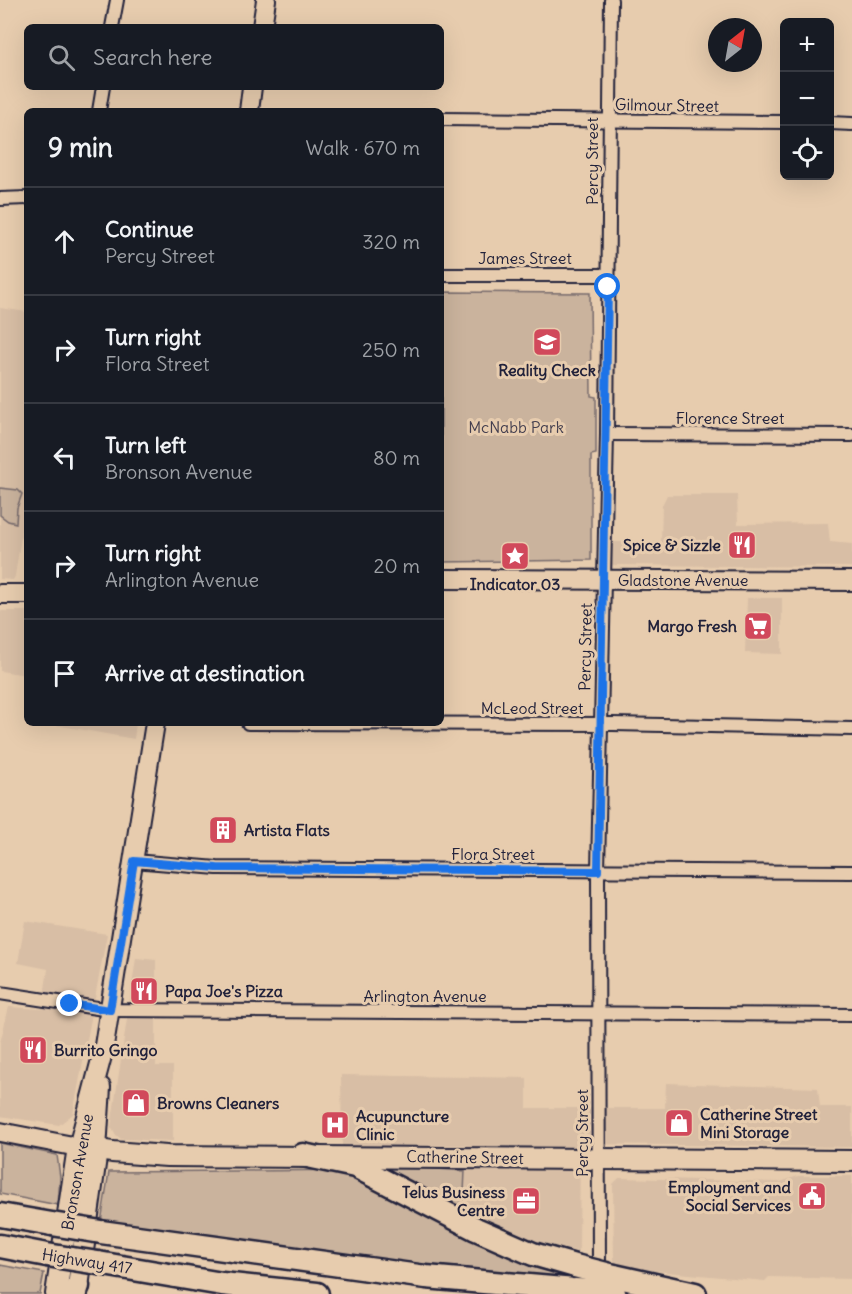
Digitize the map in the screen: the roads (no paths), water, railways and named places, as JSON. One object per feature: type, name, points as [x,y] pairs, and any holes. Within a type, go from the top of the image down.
[{"type":"highway","points":[[303,1155],[355,1166],[476,1230],[533,1254],[575,1266],[609,1287],[646,1294]]},
{"type":"highway","points":[[0,1215],[101,1232],[426,1277],[575,1290],[609,1287],[695,1294]]},
{"type":"highway","name":"Highway 417","points":[[0,1246],[222,1284],[317,1294]]},
{"type":"main road","points":[[262,24],[266,0]]},
{"type":"main road","points":[[249,108],[252,90]]},
{"type":"main road","name":"Gladstone Avenue","points":[[444,579],[852,581]]},
{"type":"main road","points":[[0,594],[24,594]]},
{"type":"main road","name":"Bronson Avenue","points":[[56,1294],[87,1148],[155,726]]},
{"type":"main road","points":[[0,1132],[87,1148]]},
{"type":"main road","name":"Bronson Avenue","points":[[76,1291],[87,1148]]},
{"type":"main road","name":"Catherine Street","points":[[87,1148],[167,1156],[303,1155],[852,1161]]},
{"type":"street","points":[[113,24],[117,0]]},
{"type":"street","name":"Percy Street","points":[[609,1287],[594,1159],[599,1014],[598,871],[607,434],[611,0]]},
{"type":"street","points":[[100,108],[102,90]]},
{"type":"street","name":"Gilmour Street","points":[[444,118],[780,122]]},
{"type":"street","points":[[834,123],[852,124]]},
{"type":"street","points":[[0,199],[24,198]]},
{"type":"street","name":"James Street","points":[[444,275],[608,275]]},
{"type":"street","name":"Florence Street","points":[[607,434],[852,435]]},
{"type":"street","name":"McLeod Street","points":[[444,724],[852,729]]},
{"type":"street","name":"Flora Street","points":[[134,861],[217,868],[852,872]]},
{"type":"street","name":"Arlington Avenue","points":[[0,993],[110,1010],[852,1015]]},
{"type":"place","name":"Reality Check","points":[[547,342]]},
{"type":"place","name":"Spice & Sizzle","points":[[742,545]]},
{"type":"place","name":"Indicator 03","points":[[515,556]]},
{"type":"place","name":"Margo Fresh","points":[[758,626]]},
{"type":"place","name":"Artista Flats","points":[[223,830]]},
{"type":"place","name":"Papa Joe's Pizza","points":[[144,991]]},
{"type":"place","name":"Burrito Gringo","points":[[33,1050]]},
{"type":"place","name":"Browns Cleaners","points":[[136,1103]]},
{"type":"place","name":"Catherine Street Mini Storage","points":[[679,1123]]},
{"type":"place","name":"Acupuncture Clinic","points":[[335,1125]]},
{"type":"place","name":"Employment and Social Services","points":[[812,1196]]},
{"type":"place","name":"Telus Business Centre","points":[[526,1201]]},
{"type":"park label","name":"McNabb Park","points":[[516,427]]}]
